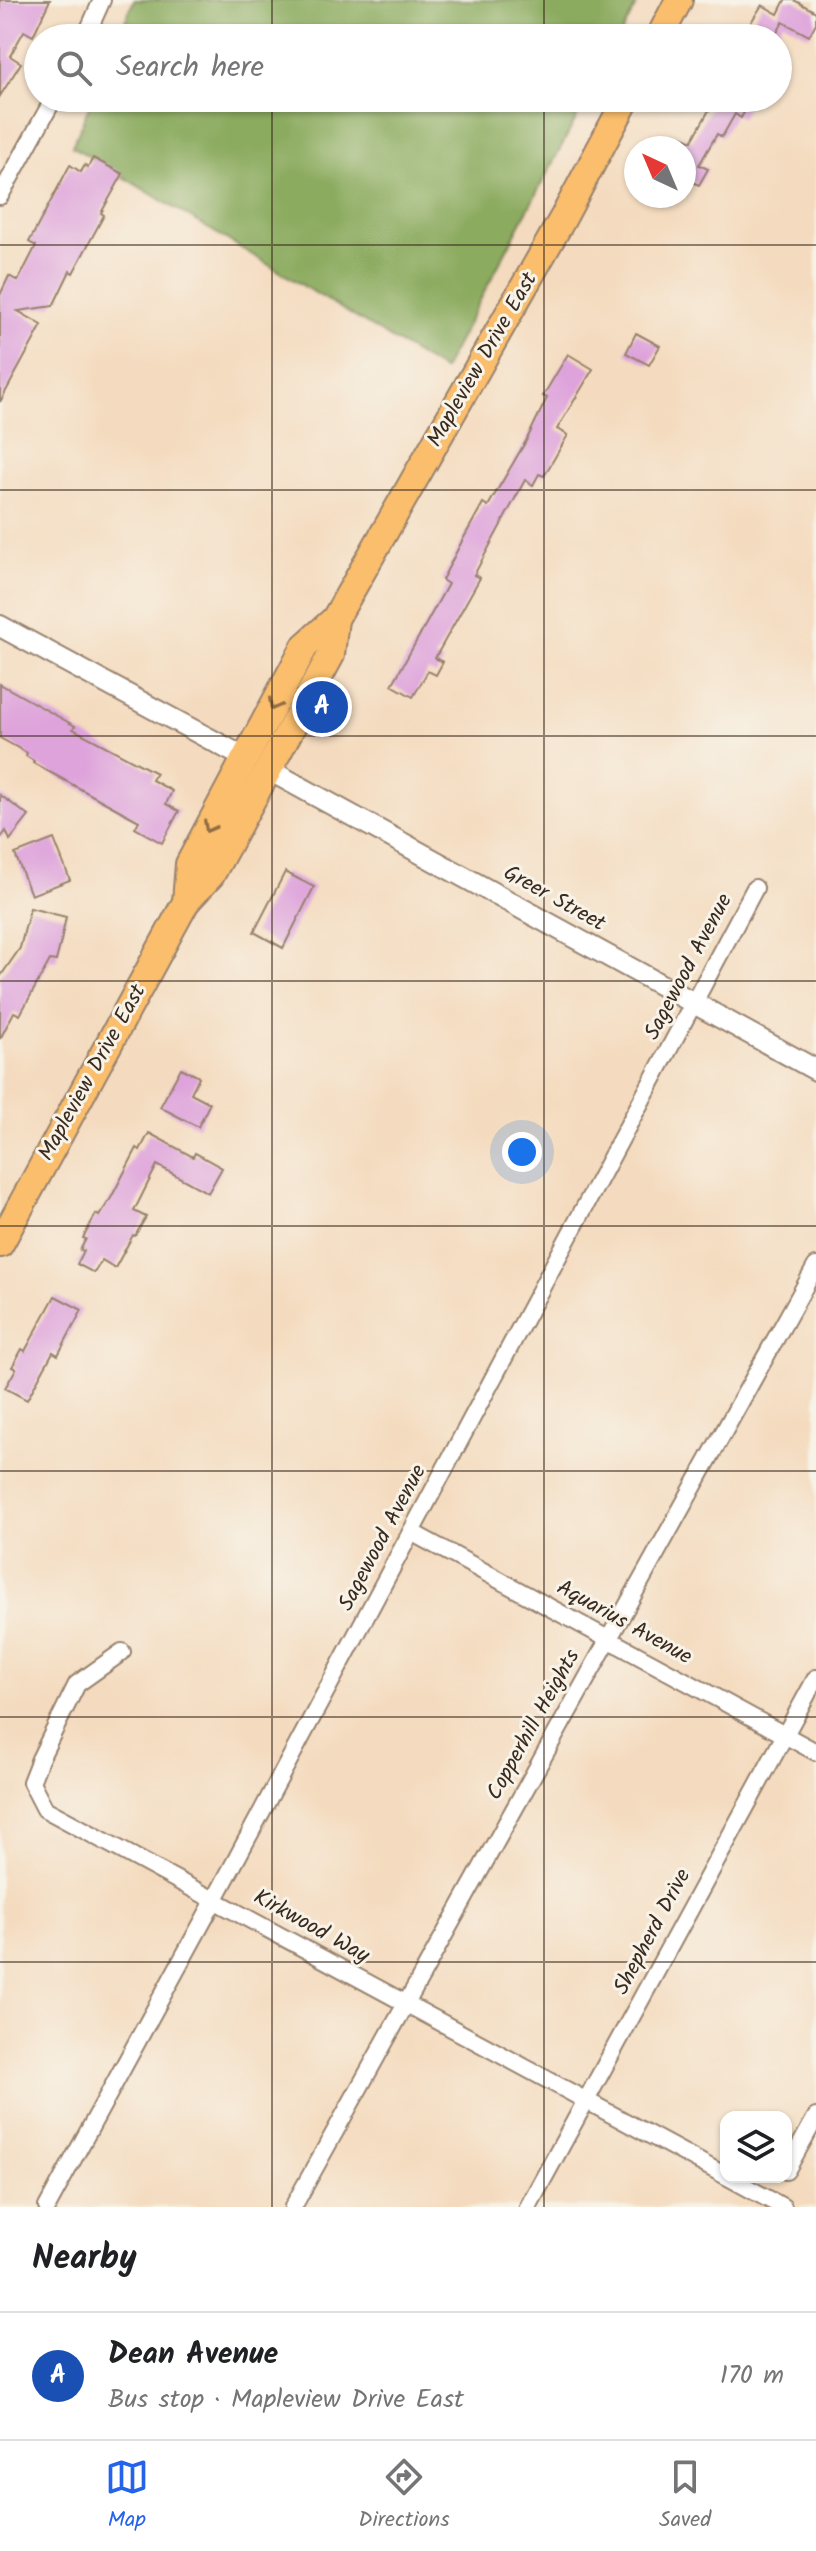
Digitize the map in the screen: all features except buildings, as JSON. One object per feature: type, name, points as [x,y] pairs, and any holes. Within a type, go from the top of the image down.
[{"type":"main road","points":[[666,24],[679,0]]},
{"type":"main road","name":"Mapleview Drive East","points":[[0,1244],[186,902],[211,875],[257,764],[331,655],[335,619],[556,232],[620,112]]},
{"type":"street","points":[[91,24],[102,0]]},
{"type":"street","points":[[0,196],[46,112]]},
{"type":"street","name":"Greer Street","points":[[0,626],[816,1070]]},
{"type":"street","name":"Sagewood Avenue","points":[[47,2207],[755,888]]},
{"type":"street","name":"Copperhill Heights","points":[[293,2207],[816,1266]]},
{"type":"street","name":"Aquarius Avenue","points":[[411,1532],[816,1752]]},
{"type":"street","name":"Kirkwood Way","points":[[122,1652],[77,1684],[40,1759],[31,1782],[45,1809],[720,2172]]},
{"type":"street","name":"Shepherd Drive","points":[[528,2207],[816,1678]]},
{"type":"street","points":[[792,2160],[816,2117]]},
{"type":"street","name":"Kirkwood Way","points":[[738,2183],[773,2205]]},
{"type":"street","points":[[773,2205],[781,2183]]},
{"type":"green space","points":[[134,0],[639,0],[626,24],[124,24]]},
{"type":"green space","points":[[87,112],[580,112],[443,370],[72,146]]},
{"type":"place","name":"Dean Avenue","points":[[322,707]]}]
